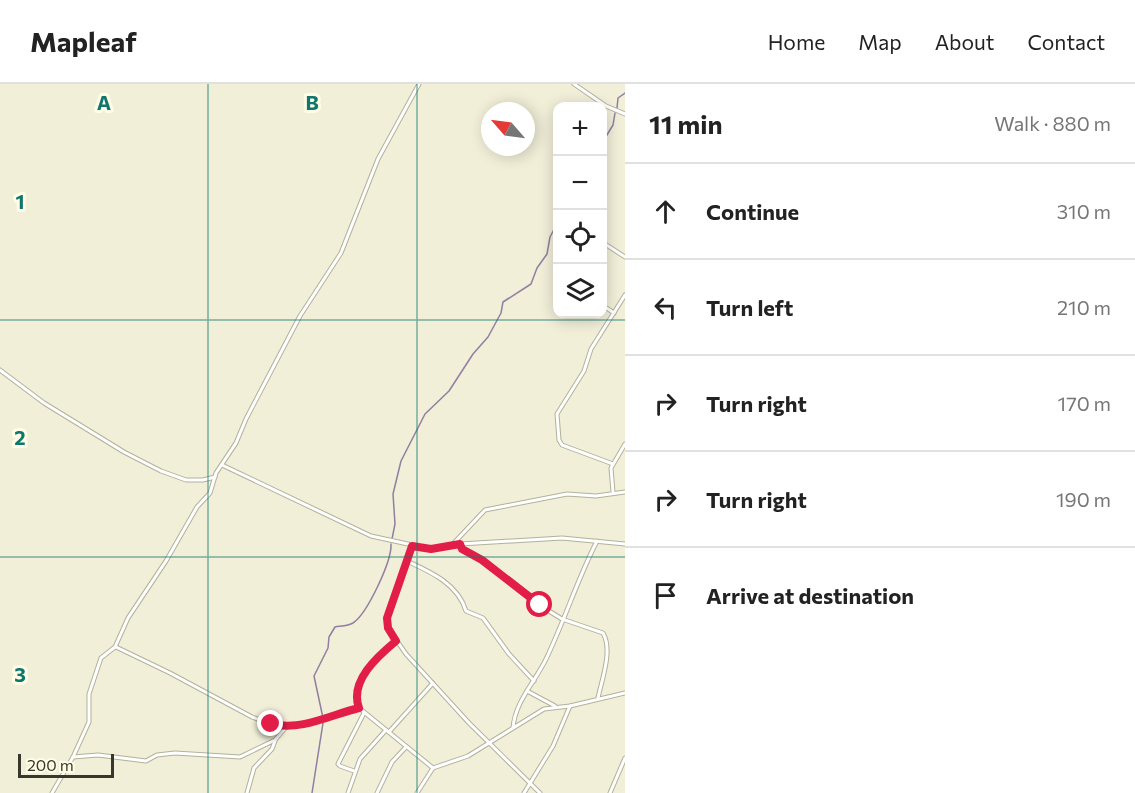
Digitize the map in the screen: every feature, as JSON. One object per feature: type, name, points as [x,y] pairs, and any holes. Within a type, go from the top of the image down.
[{"type":"street","points":[[52,793],[73,757],[89,722],[89,694],[99,663],[104,654],[115,646],[128,618],[166,561],[197,507],[210,493],[215,477],[236,443],[300,315],[341,253],[378,159],[419,84]]},
{"type":"street","points":[[574,84],[606,106],[625,114]]},
{"type":"street","points":[[607,245],[625,257]]},
{"type":"street","points":[[613,464],[562,445],[559,440],[556,418],[584,371],[591,349],[625,295]]},
{"type":"street","points":[[607,308],[614,313]]},
{"type":"street","points":[[0,370],[44,403],[124,452],[161,471],[186,480],[215,477]]},
{"type":"street","points":[[613,492],[610,472],[625,444]]},
{"type":"street","points":[[222,465],[355,530],[412,546],[431,549],[460,544],[552,538],[625,544]]},
{"type":"street","points":[[452,545],[485,510],[567,494],[596,496],[625,492]]},
{"type":"street","points":[[513,728],[515,713],[549,655],[562,619],[597,541]]},
{"type":"street","points":[[460,544],[462,549],[482,560],[544,608],[562,619],[598,630],[605,635],[606,654],[598,698]]},
{"type":"street","points":[[412,546],[387,618],[388,628],[396,641],[433,683],[540,793]]},
{"type":"street","points":[[407,561],[426,570],[455,590],[466,610],[483,618],[509,654],[534,681]]},
{"type":"street","points":[[396,641],[379,656],[363,677],[357,694],[359,708],[433,768]]},
{"type":"street","points":[[115,646],[252,717],[286,727]]},
{"type":"street","points":[[348,793],[360,759],[433,683]]},
{"type":"street","points":[[527,691],[555,706]]},
{"type":"street","points":[[417,793],[433,768],[459,761],[540,711],[625,693]]},
{"type":"street","points":[[524,793],[553,746],[570,706]]},
{"type":"street","points":[[247,793],[254,768],[272,749],[275,740],[286,727],[292,724],[319,721],[359,708]]},
{"type":"street","points":[[354,771],[338,764],[364,712]]},
{"type":"street","points":[[73,757],[98,755],[146,761],[157,755],[175,753],[240,757],[275,740]]},
{"type":"street","points":[[377,793],[392,762],[406,747]]},
{"type":"street","points":[[610,793],[625,758]]},
{"type":"waterway","points":[[617,108],[618,98],[625,93]]},
{"type":"waterway","points":[[607,135],[613,125],[615,113]]},
{"type":"waterway","points":[[392,539],[395,524],[393,494],[401,461],[425,414],[449,391],[473,354],[488,337],[501,313],[503,302],[531,284],[537,268],[547,254],[553,231]]},
{"type":"waterway","points":[[323,718],[314,676],[328,648],[329,637],[335,627],[353,623],[359,618],[383,574],[391,544]]},
{"type":"waterway","points":[[312,793],[323,723]]},
{"type":"route","points":[[271,724],[286,727],[292,724],[310,723],[359,708],[357,694],[363,677],[379,656],[396,641],[388,628],[388,612],[412,546],[431,549],[460,544],[462,549],[482,560],[540,605]]}]
